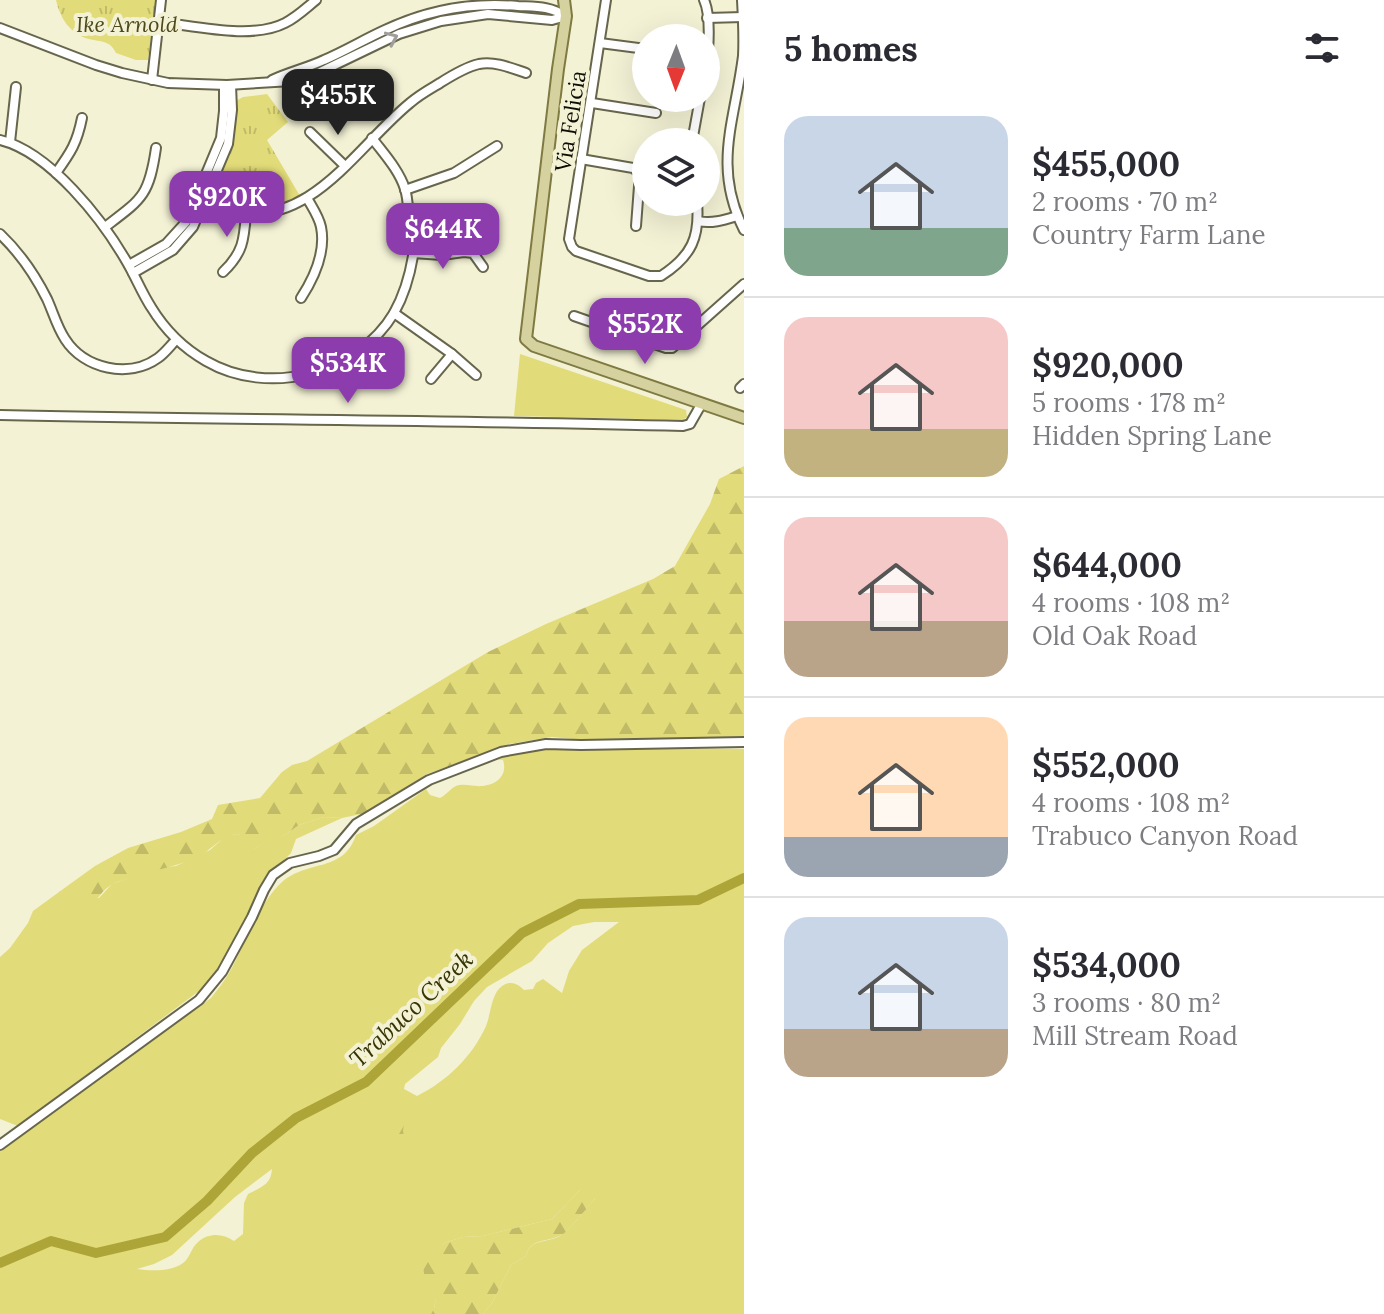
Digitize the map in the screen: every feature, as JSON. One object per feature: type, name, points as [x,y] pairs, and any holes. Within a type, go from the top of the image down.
[{"type":"main road","points":[[564,0],[566,16],[526,334],[528,342],[744,418]]},
{"type":"main road","points":[[566,16],[574,0]]},
{"type":"street","points":[[152,80],[161,0]]},
{"type":"street","name":"Via Felicia","points":[[606,0],[569,239],[572,247],[576,251],[661,276],[691,248],[698,221]]},
{"type":"street","points":[[704,0],[707,24]]},
{"type":"street","points":[[742,0],[743,55],[727,146],[728,182],[744,230]]},
{"type":"street","points":[[159,22],[263,31],[287,22],[310,2]]},
{"type":"street","points":[[0,28],[96,65],[152,80],[186,85],[228,85],[292,81],[318,73],[399,34],[441,21],[488,14],[552,20],[566,16]]},
{"type":"street","points":[[707,18],[743,17]]},
{"type":"street","points":[[600,43],[632,47]]},
{"type":"street","points":[[200,201],[246,214],[282,210],[307,198],[411,102],[451,77],[478,64],[502,65],[526,73]]},
{"type":"street","points":[[131,269],[173,250],[193,227],[200,201],[228,144],[232,110],[228,85]]},
{"type":"street","points":[[10,142],[16,87]]},
{"type":"street","points":[[592,103],[656,113]]},
{"type":"street","points":[[56,173],[73,150],[82,118]]},
{"type":"street","points":[[310,132],[345,166]]},
{"type":"street","points":[[0,140],[31,153],[56,173],[105,227],[151,307],[176,340],[208,362],[240,374],[285,378],[312,374],[357,353],[394,313],[406,283],[413,253],[405,190],[392,164],[372,138]]},
{"type":"street","points":[[405,190],[454,173],[497,146]]},
{"type":"street","points":[[105,227],[143,195],[152,174],[156,148]]},
{"type":"street","points":[[581,159],[621,165],[640,173],[636,226]]},
{"type":"street","points":[[301,298],[309,286],[322,247],[321,225],[307,198]]},
{"type":"street","points":[[223,272],[233,263],[242,247],[246,214]]},
{"type":"street","points":[[698,216],[698,221],[707,223],[737,216]]},
{"type":"street","points":[[0,234],[26,264],[46,297],[65,339],[81,358],[106,368],[129,369],[143,366],[159,357],[176,340]]},
{"type":"street","points":[[413,253],[473,253],[483,267]]},
{"type":"street","points":[[574,316],[669,348],[742,290]]},
{"type":"street","points":[[394,313],[476,375]]},
{"type":"street","points":[[431,379],[452,354]]},
{"type":"street","points":[[0,415],[683,426],[690,424],[702,403]]},
{"type":"street","points":[[0,1145],[210,990],[273,875],[290,863],[334,850],[356,824],[429,780],[501,752],[546,744],[744,742]]},
{"type":"green space","name":"Ike Arnold","points":[[56,0],[156,0],[148,60],[136,60],[116,53],[108,44],[76,33],[63,19]]},
{"type":"green space","points":[[267,94],[288,122],[267,140],[300,196],[267,207],[229,207],[211,196],[211,191],[230,148],[236,101]]},
{"type":"green space","points":[[520,354],[686,410],[687,417],[683,420],[514,416]]},
{"type":"green space","points":[[744,466],[744,738],[606,740],[552,737],[509,744],[427,774],[366,813],[342,818],[324,817],[299,825],[251,851],[244,849],[243,840],[238,834],[232,835],[196,858],[115,883],[92,901],[77,902],[71,895],[59,892],[95,866],[128,848],[212,819],[218,805],[260,798],[292,765],[307,761],[488,652],[653,579],[675,566],[710,504],[719,479]]},
{"type":"green space","points":[[547,749],[744,749],[744,1314],[483,1314],[511,1265],[526,1256],[534,1244],[562,1235],[595,1199],[581,1189],[552,1219],[444,1243],[437,1252],[431,1285],[436,1296],[431,1314],[0,1314],[0,1151],[211,998],[229,973],[266,902],[282,882],[303,870],[334,861],[350,847],[356,835],[426,789],[430,795],[440,798],[456,786],[492,784],[503,775],[504,770],[503,760],[495,759]],"holes":[[[619,922],[582,950],[569,971],[562,993],[543,979],[533,989],[524,990],[511,983],[505,984],[496,994],[486,1026],[474,1048],[458,1067],[417,1096],[404,1089],[405,1084],[438,1057],[441,1048],[487,987],[532,961],[548,943],[573,926]],[[272,1169],[267,1182],[248,1194],[244,1203],[243,1234],[234,1241],[212,1235],[198,1242],[178,1266],[161,1270],[137,1269],[172,1255],[235,1197]]]},
{"type":"green space","points":[[324,817],[342,818],[296,839],[291,853],[264,880],[221,966],[207,985],[18,1126],[0,1119],[0,957],[28,923],[33,911],[59,892],[99,898],[112,884],[158,868],[176,866],[210,850],[227,835],[238,834],[254,849],[268,839],[285,835],[299,825]]},
{"type":"green space","points":[[402,1113],[405,1115],[403,1131],[411,1164],[388,1141],[380,1128],[382,1120]]},
{"type":"green space","points":[[592,1185],[599,1188],[595,1197],[574,1224],[558,1237],[536,1243],[526,1256],[511,1265],[483,1314],[431,1314],[435,1296],[425,1280],[423,1266],[444,1243],[552,1219],[581,1189]]},
{"type":"waterway","name":"Trabuco Creek","points":[[0,1263],[51,1241],[96,1253],[165,1237],[207,1201],[252,1153],[296,1118],[366,1082],[522,933],[579,904],[698,900],[744,878]]}]
